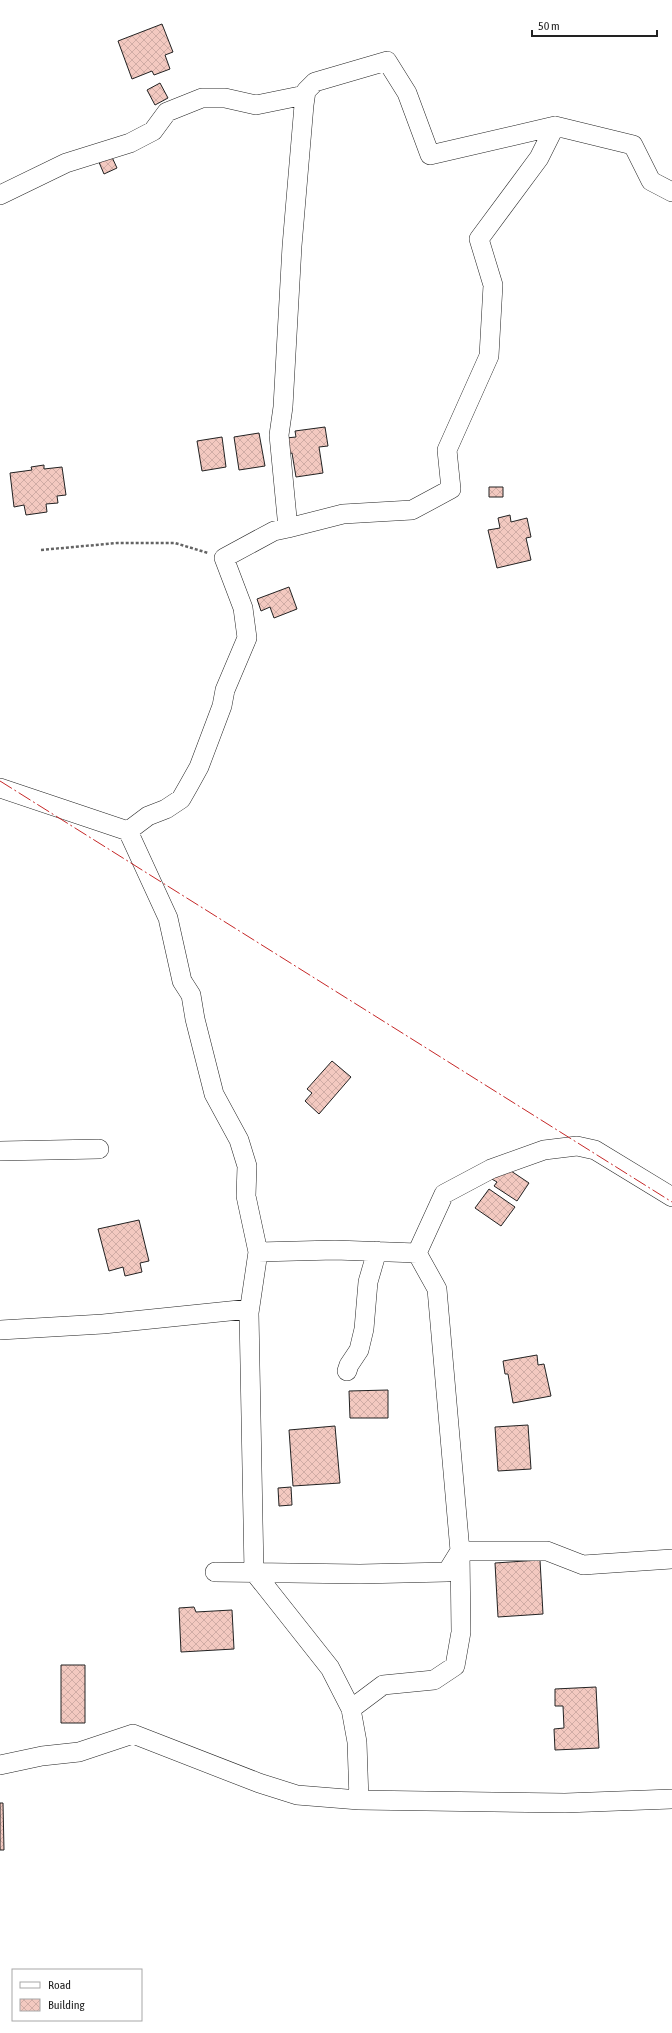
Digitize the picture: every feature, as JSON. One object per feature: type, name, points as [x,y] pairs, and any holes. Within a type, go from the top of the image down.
[{"type":"street","points":[[288,528],[282,473],[283,458],[279,435],[283,407],[292,246],[305,95],[306,91],[315,82],[387,61],[407,93],[430,155],[555,126],[633,145],[651,181],[672,192]]},
{"type":"street","points":[[0,195],[66,163],[130,143],[152,131],[168,112],[202,98],[226,98],[256,104],[305,95]]},
{"type":"street","points":[[128,831],[148,816],[166,809],[181,799],[190,786],[199,767],[222,706],[225,690],[247,638],[243,608],[224,558],[274,531],[343,514],[412,510],[451,489],[447,450],[489,356],[493,285],[478,239],[539,158],[555,126]]},
{"type":"street","points":[[0,788],[128,831],[168,918],[182,981],[192,995],[195,1019],[214,1094],[239,1140],[247,1166],[246,1196],[258,1252],[249,1308],[254,1572],[330,1668],[351,1709],[357,1742],[359,1800]]},
{"type":"street","points":[[417,1254],[444,1194],[491,1169],[544,1150],[577,1146],[595,1150],[672,1197]]},
{"type":"street","points":[[0,1151],[99,1149]]},
{"type":"street","points":[[258,1252],[377,1251],[417,1254]]},
{"type":"street","points":[[347,1371],[349,1365],[359,1350],[364,1329],[368,1282],[377,1251]]},
{"type":"street","points":[[351,1709],[383,1685],[434,1680],[455,1666],[462,1632],[460,1551],[437,1289],[417,1254]]},
{"type":"street","points":[[0,1330],[103,1324],[249,1308]]},
{"type":"street","points":[[460,1551],[548,1551],[584,1565],[672,1559]]},
{"type":"street","points":[[215,1572],[360,1574],[447,1572],[460,1551]]},
{"type":"street","points":[[0,1765],[42,1756],[79,1752],[133,1734],[259,1783],[289,1792],[359,1800],[565,1803],[672,1799]]},
{"type":"path","points":[[41,550],[117,543],[175,543],[224,558]]},
{"type":"building","points":[[162,24],[173,52],[165,55],[170,69],[154,75],[152,71],[132,79],[118,41]]},
{"type":"building","points":[[160,83],[168,98],[155,105],[147,90]]},
{"type":"building","points":[[111,155],[117,168],[104,174],[98,160]]},
{"type":"building","points":[[325,427],[328,446],[319,447],[323,473],[296,477],[292,453],[288,454],[286,438],[296,437],[295,431]]},
{"type":"building","points":[[259,433],[265,466],[239,470],[234,437]]},
{"type":"building","points":[[222,437],[226,467],[202,471],[197,441]]},
{"type":"building","points":[[44,465],[44,469],[62,467],[66,495],[57,496],[58,503],[46,504],[47,512],[26,515],[24,505],[14,507],[10,473],[32,470],[31,467]]},
{"type":"building","points":[[489,487],[503,487],[503,497],[489,497]]},
{"type":"building","points":[[510,515],[511,522],[527,518],[531,537],[526,538],[531,560],[497,568],[488,530],[500,528],[498,518]]},
{"type":"building","points":[[289,587],[297,609],[274,618],[270,607],[261,611],[257,599]]},
{"type":"building","points":[[332,1061],[351,1077],[319,1114],[305,1101],[312,1093],[307,1089]]},
{"type":"building","points":[[505,1167],[529,1183],[517,1201],[494,1186],[497,1182],[490,1178]]},
{"type":"building","points":[[489,1189],[515,1207],[501,1226],[475,1208]]},
{"type":"building","points":[[139,1220],[149,1261],[140,1263],[142,1272],[125,1276],[123,1267],[109,1271],[98,1229]]},
{"type":"building","points":[[537,1355],[538,1365],[544,1364],[551,1396],[513,1403],[508,1374],[505,1374],[503,1361]]},
{"type":"building","points":[[388,1390],[388,1418],[350,1418],[349,1391]]},
{"type":"building","points":[[528,1425],[531,1469],[498,1471],[495,1427]]},
{"type":"building","points":[[335,1426],[340,1483],[293,1486],[289,1430]]},
{"type":"building","points":[[291,1487],[292,1505],[279,1506],[278,1488]]},
{"type":"building","points":[[540,1560],[543,1614],[498,1617],[495,1563]]},
{"type":"building","points":[[194,1607],[196,1612],[232,1610],[234,1649],[181,1652],[179,1608]]},
{"type":"building","points":[[61,1665],[85,1665],[85,1723],[61,1723]]},
{"type":"building","points":[[596,1687],[599,1748],[555,1750],[554,1729],[564,1728],[563,1706],[555,1706],[555,1689]]},
{"type":"building","points":[[0,1803],[3,1803],[4,1850],[0,1850]]},
{"type":"power","points":[[0,781],[672,1202]]}]
